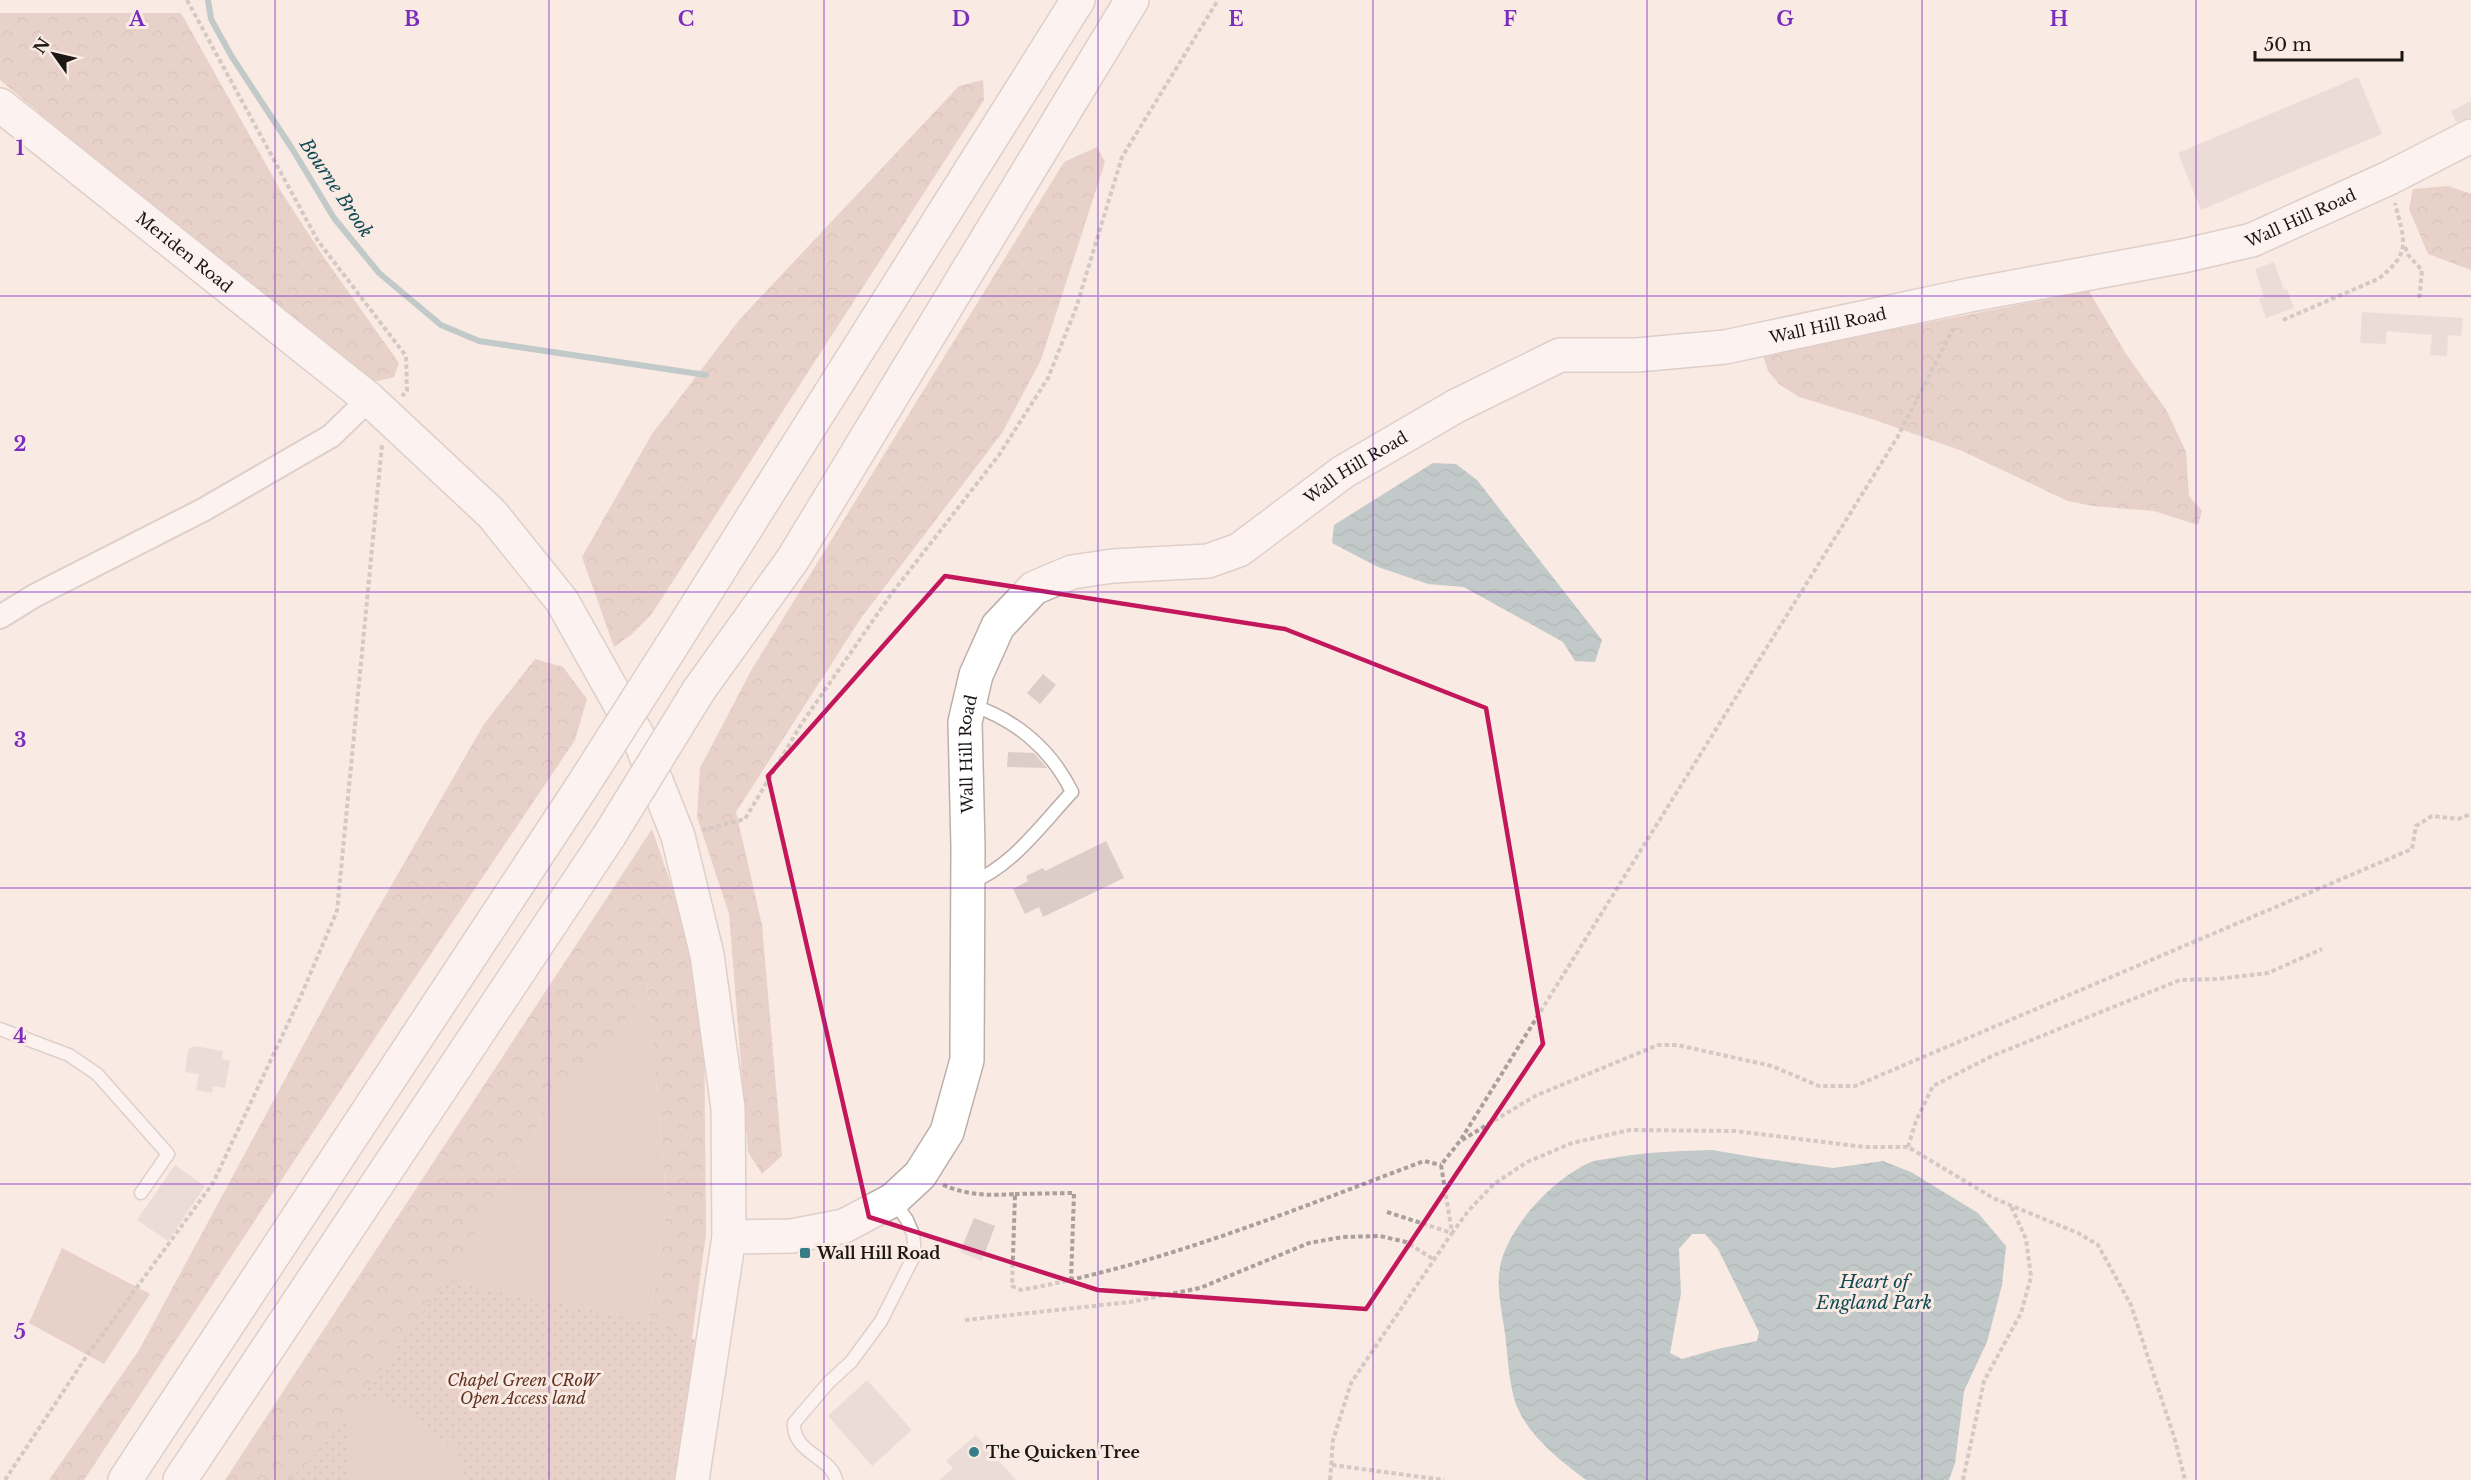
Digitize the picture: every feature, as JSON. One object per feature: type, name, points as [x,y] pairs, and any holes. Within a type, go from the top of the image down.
[{"type":"main road","points":[[125,1480],[581,788],[1078,0]]},
{"type":"main road","points":[[180,1480],[609,836],[699,690],[793,559],[1132,0]]},
{"type":"main road","name":"Meriden Road","points":[[0,105],[377,406],[492,514],[562,601],[639,738],[678,836],[707,956],[728,1108],[729,1237],[692,1480]]},
{"type":"main road","name":"Wall Hill Road","points":[[729,1237],[792,1236],[844,1226],[893,1200],[920,1175],[947,1132],[967,1060],[968,884],[965,722],[976,675],[998,626],[1034,588],[1072,572],[1113,566],[1208,561],[1239,550],[1343,472],[1456,406],[1560,355],[1637,355],[1725,347],[1970,295],[2183,256],[2252,240],[2389,178],[2471,136]]},
{"type":"street","points":[[0,617],[34,596],[203,510],[331,436],[377,406]]},
{"type":"lane","points":[[968,884],[985,878],[1004,863],[1072,792],[1046,752],[1033,740],[995,713],[969,704]]},
{"type":"lane","points":[[0,1029],[69,1055],[97,1074],[168,1154],[141,1193]]},
{"type":"lane","points":[[836,1480],[831,1468],[813,1455],[799,1440],[794,1431],[794,1423],[851,1362],[881,1321],[915,1254],[913,1234],[907,1220],[893,1200]]},
{"type":"path","points":[[5,1480],[86,1357],[213,1183],[300,998],[337,912],[377,406],[407,391],[406,356],[318,241],[187,0]]},
{"type":"path","points":[[678,836],[745,819],[802,723],[892,593],[999,455],[1048,378],[1076,308],[1122,157],[1218,0]]},
{"type":"path","points":[[2392,193],[2404,246],[2409,256],[2422,270],[2419,301]]},
{"type":"path","points":[[2283,320],[2378,279],[2401,259],[2404,246]]},
{"type":"path","points":[[1452,1233],[1441,1166],[1460,1141],[1897,438],[1970,295]]},
{"type":"path","points":[[1460,1141],[1535,1096],[1658,1045],[1677,1044],[1772,1066],[1819,1086],[1855,1086],[2412,849],[2416,826],[2432,816],[2458,819],[2471,814]]},
{"type":"path","points":[[1908,1148],[1916,1121],[1933,1086],[1992,1056],[2180,980],[2217,979],[2268,973],[2322,949]]},
{"type":"path","points":[[1330,1480],[1333,1440],[1351,1383],[1469,1209],[1494,1184],[1527,1162],[1572,1143],[1630,1130],[1735,1131],[1864,1147],[1908,1148],[1993,1198],[2078,1233],[2098,1245],[2131,1305],[2175,1440],[2185,1480]]},
{"type":"path","points":[[1015,1194],[1012,1286],[1021,1290],[1071,1281],[1210,1242],[1424,1161],[1441,1166]]},
{"type":"path","points":[[920,1175],[960,1192],[988,1196],[1074,1192],[1071,1281]]},
{"type":"path","points":[[1963,1480],[1984,1381],[2021,1313],[2031,1277],[2026,1239],[2010,1205]]},
{"type":"path","points":[[1387,1212],[1452,1233]]},
{"type":"path","points":[[965,1320],[1130,1302],[1200,1288],[1309,1243],[1343,1238],[1380,1236],[1406,1242],[1433,1259]]},
{"type":"path","points":[[1332,1465],[1444,1480]]},
{"type":"highlighted area","points":[[945,576],[1285,629],[1486,708],[1543,1044],[1366,1309],[1098,1290],[869,1217],[768,776]]},
{"type":"green space","points":[[0,13],[181,13],[282,193],[323,256],[399,363],[394,377],[374,382],[166,219],[0,80]]},
{"type":"green space","points":[[983,80],[984,100],[651,615],[632,634],[614,647],[582,557],[652,434],[740,319],[959,86]]},
{"type":"green space","points":[[1097,147],[1105,162],[1041,360],[1002,433],[861,618],[736,812],[762,925],[782,1156],[762,1174],[748,1152],[729,914],[697,817],[700,768],[752,669],[1064,162]]},
{"type":"green space","points":[[2448,186],[2471,194],[2471,270],[2428,254],[2409,209],[2413,189]]},
{"type":"green space","points":[[2089,291],[2126,354],[2167,411],[2186,452],[2189,496],[2202,511],[2198,525],[2154,511],[2093,506],[2068,501],[1962,451],[1875,420],[1799,397],[1779,384],[1768,371],[1763,355]]},
{"type":"green space","points":[[535,659],[563,667],[587,699],[575,740],[406,991],[84,1480],[49,1480],[139,1350],[360,940],[484,724]]},
{"type":"green space","points":[[652,829],[685,925],[704,1019],[706,1234],[689,1359],[466,1480],[457,1451],[382,1394],[358,1403],[350,1411],[346,1429],[348,1480],[225,1480]],"holes":[[[647,982],[667,1206],[649,1321],[480,1288],[447,1273],[488,1215],[550,1104],[617,1037]]]},
{"type":"green space","points":[[647,981],[667,1206],[649,1321],[480,1288],[446,1273],[488,1215],[550,1104],[617,1037]]},
{"type":"green space","points":[[62,1248],[150,1294],[104,1364],[29,1323]]},
{"type":"green space","name":"Chapel Green CRoW Open Access land","points":[[447,1279],[480,1288],[649,1321],[695,1340],[675,1480],[466,1480],[457,1451],[382,1394],[352,1408]]},
{"type":"green space","points":[[382,1394],[457,1451],[466,1480],[348,1480],[346,1429],[350,1410],[358,1403]]},
{"type":"green space","points":[[349,1412],[346,1427],[348,1480],[289,1480],[322,1448]]},
{"type":"water","points":[[1433,463],[1456,464],[1477,480],[1602,640],[1595,662],[1575,661],[1563,642],[1464,587],[1428,584],[1378,567],[1332,543],[1334,525]]},
{"type":"water","name":"Heart of England Park","points":[[1712,1150],[1833,1168],[1883,1161],[1911,1172],[1978,1213],[2006,1246],[2002,1285],[1987,1342],[1964,1391],[1955,1463],[1949,1480],[1586,1480],[1557,1457],[1531,1430],[1518,1409],[1513,1394],[1499,1291],[1502,1258],[1519,1224],[1546,1193],[1561,1180],[1591,1162],[1641,1154]],"holes":[[[1692,1234],[1705,1234],[1718,1249],[1759,1332],[1757,1341],[1682,1359],[1670,1353],[1681,1293],[1679,1249]]]},
{"type":"building","points":[[2358,77],[2382,134],[2201,210],[2178,153]]},
{"type":"building","points":[[2471,101],[2471,117],[2456,122],[2451,111]]},
{"type":"building","points":[[2274,262],[2284,290],[2287,289],[2294,308],[2266,318],[2259,299],[2264,297],[2255,269]]},
{"type":"building","points":[[2362,312],[2463,318],[2461,336],[2448,335],[2447,356],[2430,355],[2432,335],[2387,331],[2386,344],[2360,343]]},
{"type":"building","points":[[1043,674],[1056,685],[1040,704],[1027,693]]},
{"type":"building","points":[[1008,752],[1034,753],[1047,768],[1007,767]]},
{"type":"building","points":[[1106,841],[1124,878],[1043,917],[1039,907],[1025,914],[1013,889],[1028,881],[1026,876],[1043,868],[1045,871]]},
{"type":"building","points":[[194,1046],[223,1051],[222,1059],[230,1061],[225,1088],[213,1086],[212,1093],[196,1090],[199,1074],[185,1072],[188,1050]]},
{"type":"building","points":[[175,1165],[205,1186],[168,1241],[137,1220]]},
{"type":"building","points":[[974,1218],[995,1226],[982,1261],[960,1252]]},
{"type":"building","points":[[867,1380],[912,1430],[872,1466],[828,1416]]},
{"type":"building","name":"The Quicken Tree","points":[[976,1435],[1016,1480],[939,1480],[953,1468],[946,1461]]},
{"type":"waterway","name":"Bourne Brook","points":[[208,0],[211,19],[232,57],[334,218],[379,273],[441,325],[479,341],[706,375]]},
{"type":"place","name":"Wall Hill Road","points":[[805,1253]]},
{"type":"place","name":"The Quicken Tree","points":[[974,1452]]}]
